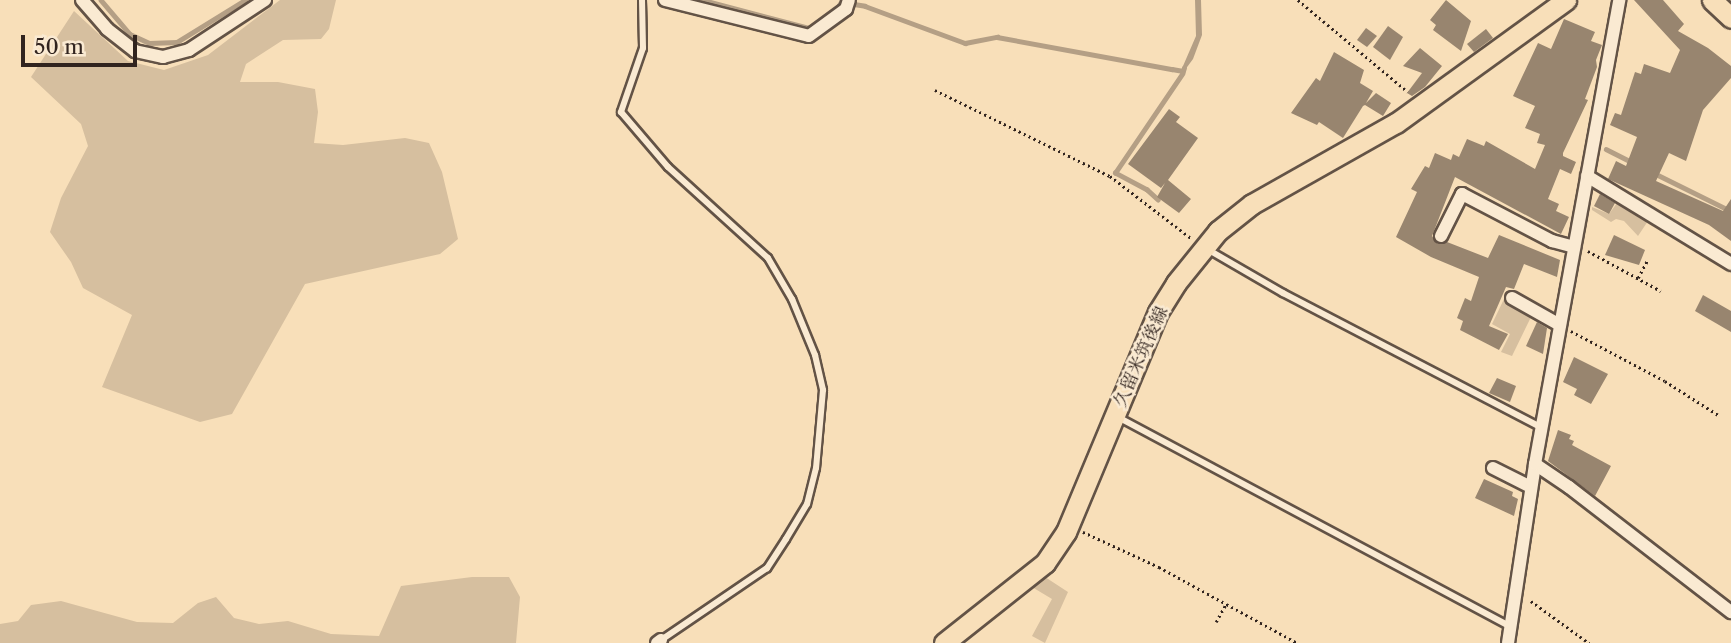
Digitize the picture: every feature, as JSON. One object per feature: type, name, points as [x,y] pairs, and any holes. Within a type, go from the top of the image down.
[{"type":"main road","name":"久留米筑後線","points":[[944,643],[1045,564],[1069,526],[1158,312],[1203,247],[1252,204],[1371,138],[1566,0]]},
{"type":"main road","points":[[1712,0],[1731,18]]},
{"type":"street","points":[[82,0],[107,29],[135,51],[163,57],[188,50],[265,0]]},
{"type":"street","points":[[665,0],[809,37],[846,9],[849,0]]},
{"type":"street","points":[[1508,643],[1535,464],[1564,326],[1574,245],[1619,0]]},
{"type":"street","points":[[1587,176],[1731,264]]},
{"type":"street","points":[[1441,236],[1462,194],[1552,241],[1574,245]]},
{"type":"street","points":[[1512,298],[1564,326]]},
{"type":"street","points":[[1535,464],[1569,487],[1731,612]]},
{"type":"street","points":[[1493,468],[1531,488]]},
{"type":"lane","points":[[642,0],[643,48],[621,112],[668,167],[768,257],[792,299],[810,344],[823,390],[816,468],[807,504],[786,540],[766,568],[659,642]]},
{"type":"lane","points":[[1203,247],[1283,293],[1542,428]]},
{"type":"lane","points":[[1115,415],[1509,626]]},
{"type":"path","points":[[1298,0],[1422,104]]},
{"type":"path","points":[[936,90],[1110,176],[1203,247]]},
{"type":"path","points":[[1574,245],[1661,292]]},
{"type":"path","points":[[1638,278],[1648,259]]},
{"type":"path","points":[[1564,326],[1665,381],[1720,416]]},
{"type":"path","points":[[1069,526],[1159,567],[1297,643]]},
{"type":"path","points":[[1531,601],[1589,643]]},
{"type":"path","points":[[1216,622],[1226,604]]},
{"type":"shaded area","points":[[280,0],[336,0],[329,29],[321,39],[283,40],[246,64],[240,82],[278,82],[315,89],[318,112],[314,143],[343,145],[405,138],[429,143],[442,172],[458,239],[440,254],[305,284],[232,414],[200,422],[102,387],[132,315],[83,288],[71,262],[50,232],[61,198],[88,146],[81,124],[31,77],[74,11],[128,61],[164,70],[208,55]]},
{"type":"shaded area","points":[[1195,0],[1201,0],[1202,35],[1193,59],[1182,74],[1180,73],[1196,36]]},
{"type":"shaded area","points":[[1617,203],[1648,221],[1638,236],[1624,221],[1616,219],[1611,222],[1592,210],[1592,207],[1609,214]]},
{"type":"shaded area","points":[[1504,299],[1531,317],[1512,356],[1501,352],[1510,334],[1492,324]]},
{"type":"shaded area","points":[[472,577],[509,577],[520,597],[516,643],[0,643],[0,624],[18,621],[31,605],[61,601],[137,622],[173,623],[198,603],[216,597],[234,618],[259,624],[288,621],[331,634],[379,636],[401,586]]},
{"type":"shaded area","points":[[1045,577],[1068,592],[1045,643],[1032,636],[1052,599],[1032,587]]},
{"type":"building","points":[[1446,0],[1471,21],[1461,51],[1433,30],[1436,25],[1430,20]]},
{"type":"building","points":[[1634,0],[1663,0],[1684,24],[1678,31],[1708,48],[1731,66],[1731,78],[1703,110],[1686,161],[1669,153],[1656,181],[1723,211],[1731,199],[1731,241],[1709,225],[1608,179],[1616,161],[1626,166],[1637,137],[1610,125],[1615,113],[1621,115],[1635,72],[1641,74],[1644,64],[1670,73],[1680,50]]},
{"type":"building","points":[[1564,19],[1595,32],[1591,41],[1602,45],[1585,99],[1588,100],[1563,153],[1563,156],[1576,162],[1571,174],[1560,169],[1548,199],[1559,204],[1556,211],[1569,217],[1561,234],[1455,177],[1432,236],[1438,244],[1447,242],[1488,258],[1499,235],[1560,260],[1557,277],[1524,264],[1514,289],[1506,287],[1489,326],[1508,334],[1499,350],[1460,330],[1463,321],[1457,318],[1465,298],[1471,301],[1479,277],[1431,257],[1396,237],[1417,192],[1411,189],[1425,166],[1429,168],[1435,153],[1451,160],[1453,154],[1459,157],[1467,139],[1484,146],[1486,141],[1535,169],[1545,145],[1537,143],[1540,134],[1525,128],[1535,106],[1513,96],[1538,43],[1551,49]]},
{"type":"building","points":[[1388,26],[1403,37],[1390,60],[1373,47]]},
{"type":"building","points":[[1366,28],[1377,36],[1367,47],[1357,40]]},
{"type":"building","points":[[1486,29],[1493,38],[1474,52],[1467,44]]},
{"type":"building","points":[[1420,48],[1442,66],[1425,87],[1412,96],[1407,93],[1422,73],[1403,66]]},
{"type":"building","points":[[1334,52],[1364,70],[1360,83],[1373,91],[1366,103],[1376,93],[1391,103],[1383,116],[1363,106],[1343,138],[1319,122],[1317,125],[1291,113],[1316,78],[1320,81]]},
{"type":"building","points":[[1169,109],[1180,117],[1176,122],[1198,138],[1168,180],[1191,199],[1179,213],[1157,197],[1165,183],[1161,188],[1128,164]]},
{"type":"building","points":[[1600,194],[1615,203],[1609,214],[1594,206]]},
{"type":"building","points":[[1614,235],[1645,250],[1639,265],[1605,255]]},
{"type":"building","points":[[1703,295],[1731,311],[1731,332],[1695,311]]},
{"type":"building","points":[[1537,322],[1547,328],[1543,354],[1526,346]]},
{"type":"building","points":[[1574,357],[1608,374],[1591,404],[1574,395],[1577,389],[1563,382]]},
{"type":"building","points":[[1497,378],[1516,386],[1510,402],[1489,393]]},
{"type":"building","points":[[1558,430],[1571,435],[1569,439],[1574,441],[1572,445],[1611,466],[1595,496],[1548,461]]},
{"type":"building","points":[[1484,479],[1513,492],[1512,496],[1518,499],[1514,516],[1475,498]]},
{"type":"waterway","points":[[101,0],[130,34],[149,43],[177,42],[245,0]]},
{"type":"waterway","points":[[703,0],[813,29]]},
{"type":"waterway","points":[[836,10],[841,2],[865,6],[965,43],[997,37],[1183,71],[1184,68]]},
{"type":"waterway","points":[[1158,200],[1147,190],[1115,173],[1182,74]]},
{"type":"waterway","points":[[1606,149],[1633,163]]},
{"type":"waterway","points":[[1654,173],[1731,211]]}]
